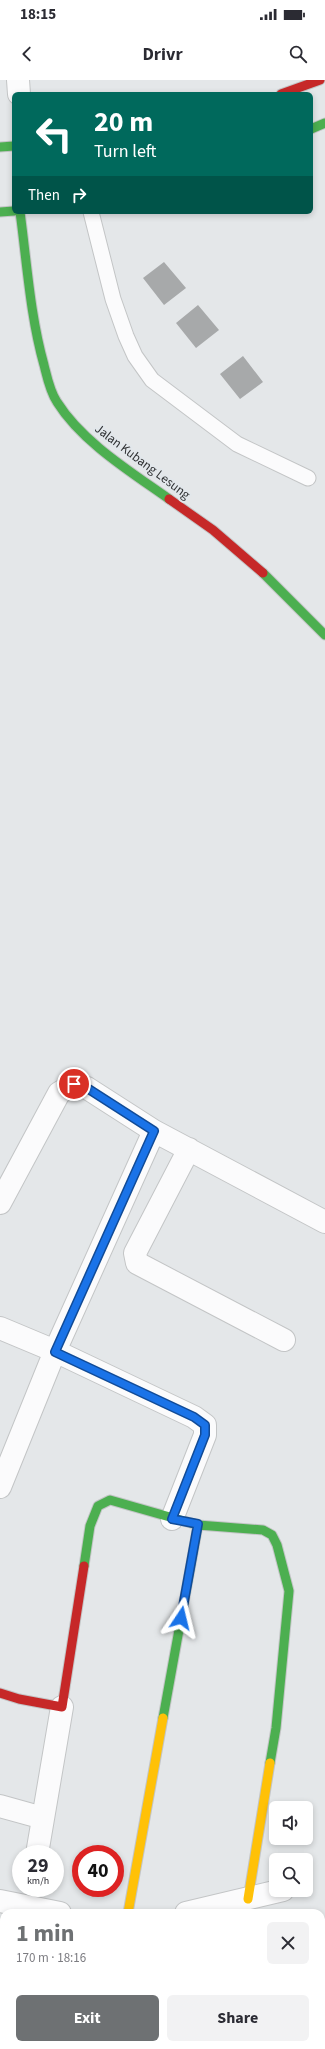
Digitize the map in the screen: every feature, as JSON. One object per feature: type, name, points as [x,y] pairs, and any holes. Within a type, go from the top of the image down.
[{"type":"main road","points":[[287,92],[320,80]]},
{"type":"main road","points":[[313,128],[325,123]]},
{"type":"main road","points":[[0,147],[12,146]]},
{"type":"main road","points":[[0,212],[12,210]]},
{"type":"main road","name":"Jalan Kubang Lesung","points":[[20,214],[36,338],[46,374],[56,401],[70,420],[108,455],[213,530],[277,585],[325,635]]},
{"type":"main road","points":[[0,1693],[19,1700],[62,1708],[90,1526],[98,1506],[110,1500],[172,1519],[198,1524],[263,1530],[272,1535],[277,1545],[289,1591],[276,1728],[248,1899]]},
{"type":"main road","points":[[129,1909],[198,1524]]},
{"type":"street","points":[[18,80],[18,92]]},
{"type":"street","points":[[0,1203],[59,1093],[74,1084],[87,1088],[154,1131],[325,1222]]},
{"type":"street","points":[[0,1487],[55,1352],[154,1131]]},
{"type":"street","points":[[189,1149],[135,1253],[137,1263],[284,1340]]},
{"type":"street","points":[[0,1328],[194,1417],[205,1425],[205,1435],[172,1519]]},
{"type":"street","points":[[38,1845],[62,1708]]},
{"type":"street","points":[[0,1806],[43,1818]]},
{"type":"street","points":[[204,1909],[269,1894]]},
{"type":"street","points":[[0,1901],[29,1902],[49,1909]]},
{"type":"lane","points":[[92,214],[113,299],[126,336],[135,356],[152,380],[236,444],[308,478]]},
{"type":"building","points":[[164,262],[186,288],[164,305],[143,278]]},
{"type":"building","points":[[198,305],[219,330],[196,348],[176,323]]},
{"type":"building","points":[[243,356],[263,382],[240,399],[220,374]]},
{"type":"traffic: fast","points":[[313,128],[325,123]]},
{"type":"traffic: fast","points":[[0,147],[12,146]]},
{"type":"traffic: fast","points":[[0,212],[12,211]]},
{"type":"traffic: fast","points":[[20,214],[35,327],[48,379],[55,398],[67,417],[93,443],[123,467],[169,499]]},
{"type":"traffic: fast","points":[[263,573],[325,635]]},
{"type":"traffic: fast","points":[[84,1566],[90,1526],[98,1506],[110,1500],[198,1525],[163,1718]]},
{"type":"traffic: fast","points":[[198,1525],[263,1530],[272,1535],[277,1545],[289,1591],[276,1728],[270,1763]]},
{"type":"traffic: slow","points":[[129,1909],[163,1718]]},
{"type":"traffic: slow","points":[[248,1899],[270,1763]]},
{"type":"traffic: jam","points":[[287,92],[320,80]]},
{"type":"traffic: jam","points":[[169,499],[213,530],[263,573]]},
{"type":"traffic: jam","points":[[0,1693],[19,1699],[62,1707],[84,1566]]},
{"type":"route","points":[[74,1084],[87,1088],[154,1131],[55,1352],[194,1417],[205,1425],[205,1435],[172,1519],[198,1524],[181,1618]]}]
